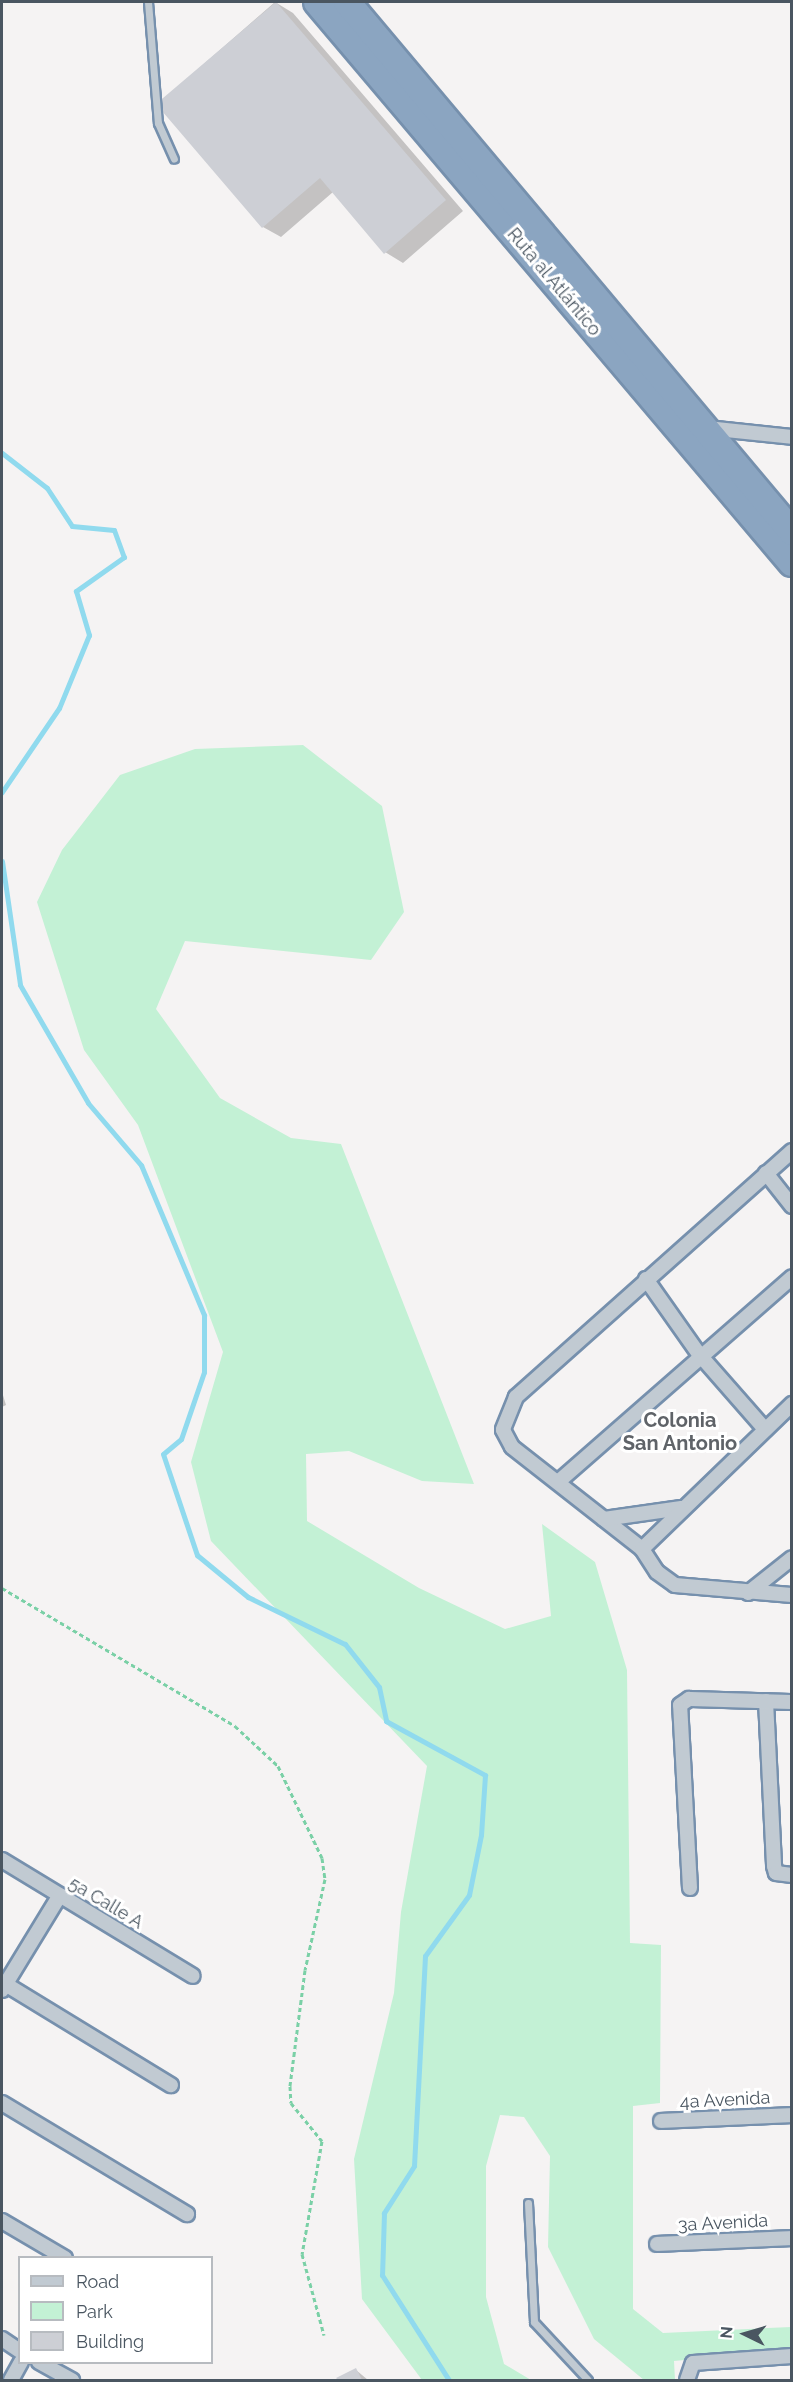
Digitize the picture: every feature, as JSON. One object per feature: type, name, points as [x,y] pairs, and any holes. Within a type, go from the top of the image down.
[{"type":"highway","name":"Ruta al Atlántico","points":[[317,2],[792,563]]},
{"type":"highway","name":"Ruta al Atlántico","points":[[347,2],[792,532]]},
{"type":"street","points":[[703,428],[792,437]]},
{"type":"street","points":[[792,1151],[646,1279],[508,1407],[505,1437],[642,1549],[657,1572],[675,1585],[792,1595]]},
{"type":"street","points":[[766,1173],[792,1206]]},
{"type":"street","points":[[558,1482],[699,1354],[792,1277]]},
{"type":"street","points":[[646,1279],[699,1354],[763,1427]]},
{"type":"street","points":[[642,1549],[763,1427],[792,1404]]},
{"type":"street","points":[[604,1519],[681,1508]]},
{"type":"street","points":[[748,1593],[792,1558]]},
{"type":"street","points":[[690,1888],[680,1705],[689,1699],[792,1702]]},
{"type":"street","points":[[766,1701],[774,1866],[776,1873],[792,1875]]},
{"type":"street","name":"5a Calle A","points":[[2,1860],[193,1976]]},
{"type":"street","points":[[60,1895],[3,1986],[171,2085]]},
{"type":"street","points":[[2,2103],[187,2214]]},
{"type":"street","name":"4a Avenida","points":[[661,2121],[792,2115]]},
{"type":"street","points":[[2,2221],[62,2256]]},
{"type":"street","name":"3a Avenida","points":[[657,2244],[792,2238]]},
{"type":"street","points":[[2,2339],[18,2350]]},
{"type":"street","points":[[687,2380],[689,2365],[792,2356]]},
{"type":"street","points":[[11,2380],[20,2364]]},
{"type":"street","points":[[43,2364],[72,2380]]},
{"type":"lane","points":[[148,2],[158,123],[174,159]]},
{"type":"lane","points":[[528,2203],[534,2322],[588,2380]]},
{"type":"path","points":[[2,1588],[235,1726],[278,1766],[322,1858],[323,1891],[305,1971],[290,2086],[291,2103],[322,2141],[302,2254],[324,2335]]},
{"type":"green space","points":[[303,745],[382,806],[404,912],[371,960],[185,941],[156,1009],[220,1098],[291,1138],[341,1144],[474,1484],[422,1481],[349,1451],[306,1454],[307,1521],[419,1588],[505,1629],[551,1616],[542,1524],[595,1562],[627,1670],[630,1943],[661,1945],[660,2103],[633,2106],[633,2309],[663,2333],[791,2327],[791,2350],[674,2361],[675,2380],[644,2380],[594,2339],[548,2247],[550,2156],[524,2117],[500,2115],[486,2166],[486,2297],[504,2364],[531,2380],[422,2380],[362,2299],[354,2159],[394,1993],[401,1912],[427,1766],[211,1541],[191,1462],[223,1352],[138,1125],[84,1050],[37,902],[62,850],[120,775],[195,749]]},
{"type":"building","points":[[276,2],[446,200],[384,254],[320,178],[262,228],[156,104]]},
{"type":"building","points":[[356,2368],[362,2380],[338,2380],[336,2378]]},
{"type":"waterway","points":[[2,453],[47,488],[72,526],[114,530],[124,557],[76,591],[89,635],[59,708],[2,792]]},
{"type":"waterway","points":[[2,861],[20,985],[88,1103],[141,1165],[204,1315],[204,1372],[181,1439],[163,1454],[197,1555],[248,1597],[345,1644],[379,1687],[386,1721],[485,1775],[481,1835],[469,1895],[425,1956],[414,2166],[384,2213],[382,2275],[449,2380]]},
{"type":"district","name":"Colonia San Antonio","points":[[680,1432]]}]
